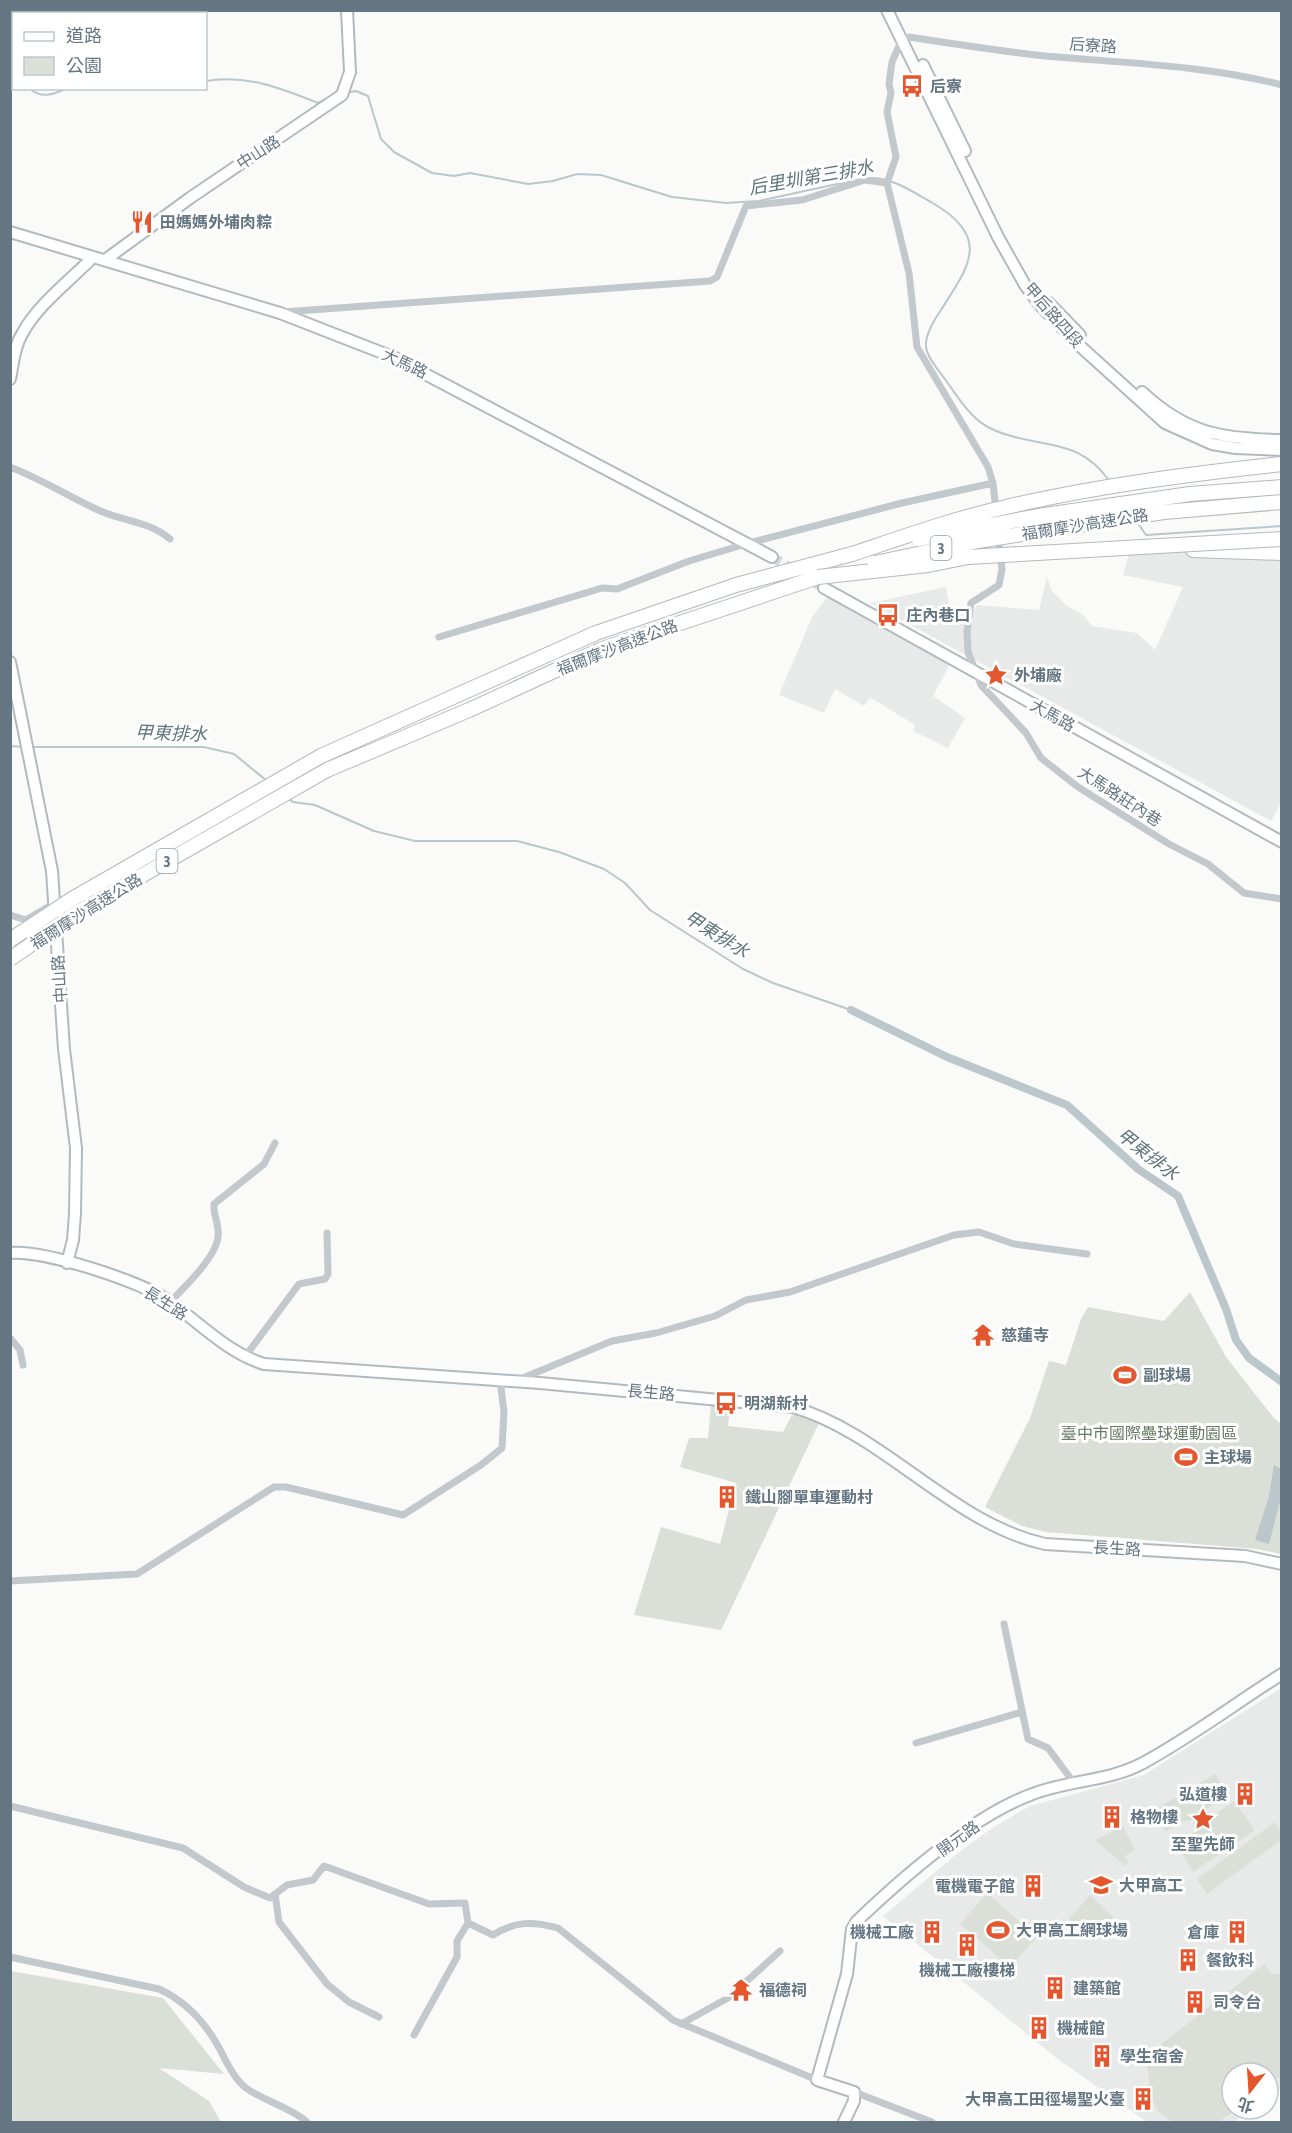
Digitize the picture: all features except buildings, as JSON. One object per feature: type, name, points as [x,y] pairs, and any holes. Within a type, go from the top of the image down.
[{"type":"highway","points":[[852,554],[944,523],[1007,507],[1142,481],[1281,464]]},
{"type":"highway","name":"福爾摩沙高速公路","points":[[10,940],[72,899],[321,756],[596,633],[736,585],[852,554],[1038,516],[1190,494],[1281,487]]},
{"type":"highway","name":"福爾摩沙高速公路","points":[[10,959],[78,912],[327,770],[468,710],[602,649],[821,583],[978,541],[1164,512],[1281,502]]},
{"type":"highway","points":[[821,583],[968,557],[1281,539]]},
{"type":"highway","points":[[1134,549],[1281,553]]},
{"type":"street","name":"中山路","points":[[105,260],[190,198],[342,95],[350,72],[347,10]]},
{"type":"street","name":"甲后路四段","points":[[887,10],[905,38],[1004,234],[1037,290],[1053,308],[1147,397],[1194,429],[1218,436],[1281,440]]},
{"type":"street","name":"甲后路四段","points":[[895,10],[905,38],[998,237],[1025,285],[1056,322],[1166,423],[1212,444],[1236,448],[1281,450]]},
{"type":"street","name":"后寮路","points":[[905,38],[1035,54],[1127,61],[1247,77],[1281,85]]},
{"type":"street","points":[[439,637],[603,588],[617,589],[689,561],[749,543],[902,503],[993,483],[988,467],[917,347],[909,273],[887,183],[896,157],[887,112],[891,93],[889,84],[892,62],[905,38]]},
{"type":"street","points":[[280,313],[710,281],[717,277],[746,206],[802,200],[865,180],[887,183]]},
{"type":"street","name":"大馬路","points":[[10,232],[280,313],[393,357],[441,380],[772,557]]},
{"type":"street","points":[[10,379],[16,347],[23,332],[57,291],[93,257]]},
{"type":"street","points":[[10,467],[39,478],[100,511],[157,529],[170,539]]},
{"type":"street","name":"大馬路莊內巷","points":[[993,483],[1002,569],[999,585],[971,603],[967,632],[968,652],[981,685],[1026,733],[1041,758],[1078,788],[1169,844],[1208,864],[1244,893],[1281,899]]},
{"type":"street","name":"大馬路","points":[[821,583],[976,673],[1281,842]]},
{"type":"street","name":"中山路","points":[[10,662],[52,871],[64,1049],[76,1148],[73,1240],[67,1263]]},
{"type":"street","points":[[10,915],[26,920],[53,904]]},
{"type":"street","points":[[170,1302],[215,1248],[219,1231],[213,1215],[214,1204],[264,1164],[276,1143]]},
{"type":"street","points":[[515,1381],[612,1341],[656,1333],[715,1316],[746,1300],[790,1292],[954,1235],[979,1232],[1014,1244],[1087,1254]]},
{"type":"street","points":[[244,1358],[299,1284],[325,1279],[328,1274],[327,1233]]},
{"type":"street","name":"長生路","points":[[10,1253],[67,1263],[135,1284],[170,1302],[244,1358],[264,1364],[515,1381],[792,1407],[831,1422],[976,1515],[1024,1539],[1046,1544],[1245,1556],[1281,1564]]},
{"type":"street","points":[[10,1338],[20,1350],[23,1365]]},
{"type":"street","points":[[10,1581],[137,1574],[273,1487],[286,1487],[403,1515],[481,1465],[502,1448],[504,1412],[500,1380]]},
{"type":"street","points":[[1004,1624],[1028,1740],[1048,1748],[1074,1783]]},
{"type":"street","name":"開元路","points":[[817,2080],[847,1974],[852,1929],[857,1921],[937,1853],[974,1826],[1027,1796],[1074,1783],[1103,1778],[1142,1764],[1281,1674]]},
{"type":"street","points":[[916,1743],[1022,1712]]},
{"type":"street","points":[[10,1806],[183,1848],[244,1887],[270,1898],[287,1885],[312,1880],[324,1866],[429,1904],[465,1903],[468,1923],[457,1941],[457,1957],[414,2035]]},
{"type":"street","points":[[275,1894],[279,1922],[327,1984],[349,2002],[379,2017]]},
{"type":"street","points":[[468,1923],[493,1935],[509,1925],[534,1921],[558,1928],[681,2024],[817,2080],[932,2122]]},
{"type":"street","points":[[681,2024],[728,1998],[780,1951]]},
{"type":"street","points":[[10,1957],[159,1989],[179,1998],[216,2042],[232,2072],[245,2088],[299,2115],[307,2122]]},
{"type":"street","points":[[844,2122],[854,2101],[854,2092]]},
{"type":"shaded area","points":[[1180,552],[1281,557],[1281,803],[1271,821],[870,603],[946,587],[949,605],[971,616],[977,605],[1039,610],[1047,577],[1052,591],[1067,606],[1083,615],[1092,626],[1137,633],[1155,650],[1183,587],[1123,575],[1129,554]]},
{"type":"shaded area","points":[[829,595],[951,662],[933,696],[965,718],[948,748],[913,731],[915,725],[870,697],[864,706],[835,689],[824,713],[779,695],[812,617]]},
{"type":"shaded area","points":[[1274,1465],[1281,1469],[1281,1498],[1269,1544],[1255,1540],[1269,1496]]},
{"type":"shaded area","name":"大甲高工","points":[[1281,1688],[1281,2088],[1280,2061],[1220,2061],[1220,2121],[1234,2122],[1147,2122],[1055,2057],[883,1916],[958,1853],[992,1828],[1030,1806],[1144,1775]]},
{"type":"green space","name":"臺中市國際壘球運動園區","points":[[1190,1292],[1226,1357],[1281,1424],[1281,1554],[1257,1549],[1046,1532],[1022,1526],[985,1507],[1030,1418],[1049,1361],[1066,1365],[1081,1319],[1088,1307],[1164,1321]]},
{"type":"green space","name":"鐵山腳單車運動村","points":[[711,1404],[730,1406],[728,1426],[783,1432],[792,1415],[800,1413],[819,1423],[721,1630],[634,1615],[661,1527],[720,1544],[736,1483],[680,1467],[689,1438],[708,1438]]},
{"type":"green space","points":[[1215,1774],[1228,1794],[1190,1820],[1175,1823],[1166,1832],[1153,1811]]},
{"type":"green space","points":[[1234,1801],[1255,1830],[1193,1872],[1179,1847],[1188,1841],[1194,1830]]},
{"type":"green space","points":[[1275,1822],[1281,1831],[1281,1840],[1207,1894],[1197,1879]]},
{"type":"green space","points":[[1123,1826],[1135,1850],[1125,1856],[1129,1862],[1125,1866],[1095,1840]]},
{"type":"green space","name":"大甲高工網球場","points":[[987,1893],[1037,1937],[1010,1967],[960,1924]]},
{"type":"green space","points":[[1090,1895],[1113,1917],[1093,1941],[1069,1919]]},
{"type":"green space","points":[[1264,1964],[1271,1973],[1281,1975],[1281,2076],[1280,2061],[1220,2061],[1220,2121],[1218,2122],[1175,2122],[1164,2116],[1153,2101],[1146,2066],[1142,2059]]},
{"type":"green space","points":[[11,1971],[163,1998],[224,2074],[159,2068],[209,2101],[221,2122],[11,2122]]},
{"type":"waterway","name":"后里圳第三排水","points":[[10,46],[12,50]]},
{"type":"waterway","name":"后里圳第三排水","points":[[207,81],[235,79],[249,81],[277,88],[318,103],[326,99]]},
{"type":"waterway","name":"后里圳第三排水","points":[[32,90],[43,95],[62,90]]},
{"type":"waterway","name":"后里圳第三排水","points":[[346,93],[356,91],[368,96],[381,139],[394,152],[432,173],[454,176],[470,173],[528,184],[553,181],[577,174],[601,175],[672,197],[726,203],[759,201],[851,181]]},
{"type":"waterway","name":"后里圳第三排水","points":[[868,178],[893,182],[931,202],[950,215],[963,228],[969,241],[966,267],[932,325],[926,342],[932,361],[962,403],[973,416],[994,430],[1071,450],[1085,457],[1098,467],[1110,482]]},
{"type":"waterway","name":"后里圳第三排水","points":[[1137,522],[1146,535],[1282,526]]},
{"type":"waterway","name":"甲東排水","points":[[10,746],[23,747]]},
{"type":"waterway","name":"甲東排水","points":[[31,747],[204,747],[234,754],[267,781]]},
{"type":"waterway","name":"甲東排水","points":[[288,798],[293,802],[315,805],[374,831],[415,841],[517,841],[559,852],[604,869],[625,883],[650,910],[743,969],[773,983],[851,1010]]},
{"type":"waterway","name":"甲東排水","points":[[851,1010],[947,1057],[1067,1105],[1138,1169],[1178,1196],[1226,1309],[1236,1340],[1249,1358],[1282,1382]]},
{"type":"tunnel","points":[[772,557],[824,588]]},
{"type":"place","name":"后寮","points":[[912,86]]},
{"type":"place","name":"田媽媽外埔肉粽","points":[[142,222]]},
{"type":"place","name":"庄內巷口","points":[[888,615]]},
{"type":"place","name":"外埔廠","points":[[996,675]]},
{"type":"place","name":"慈蓮寺","points":[[983,1335]]},
{"type":"place","name":"副球場","points":[[1125,1375]]},
{"type":"place","name":"明湖新村","points":[[726,1403]]},
{"type":"place","name":"主球場","points":[[1186,1457]]},
{"type":"place","name":"鐵山腳單車運動村","points":[[727,1497]]},
{"type":"place","name":"弘道樓","points":[[1245,1794]]},
{"type":"place","name":"格物樓","points":[[1112,1817]]},
{"type":"place","name":"至聖先師","points":[[1203,1819]]},
{"type":"place","name":"大甲高工","points":[[1101,1885]]},
{"type":"place","name":"電機電子館","points":[[1033,1886]]},
{"type":"place","name":"大甲高工網球場","points":[[998,1930]]},
{"type":"place","name":"機械工廠","points":[[932,1932]]},
{"type":"place","name":"倉庫","points":[[1237,1932]]},
{"type":"place","name":"機械工廠樓梯","points":[[967,1945]]},
{"type":"place","name":"餐飲科","points":[[1188,1960]]},
{"type":"place","name":"建築館","points":[[1055,1988]]},
{"type":"place","name":"福德祠","points":[[741,1990]]},
{"type":"place","name":"司令台","points":[[1195,2002]]},
{"type":"place","name":"機械館","points":[[1039,2028]]},
{"type":"place","name":"學生宿舍","points":[[1102,2056]]},
{"type":"place","name":"大甲高工田徑場聖火臺","points":[[1143,2099]]}]
